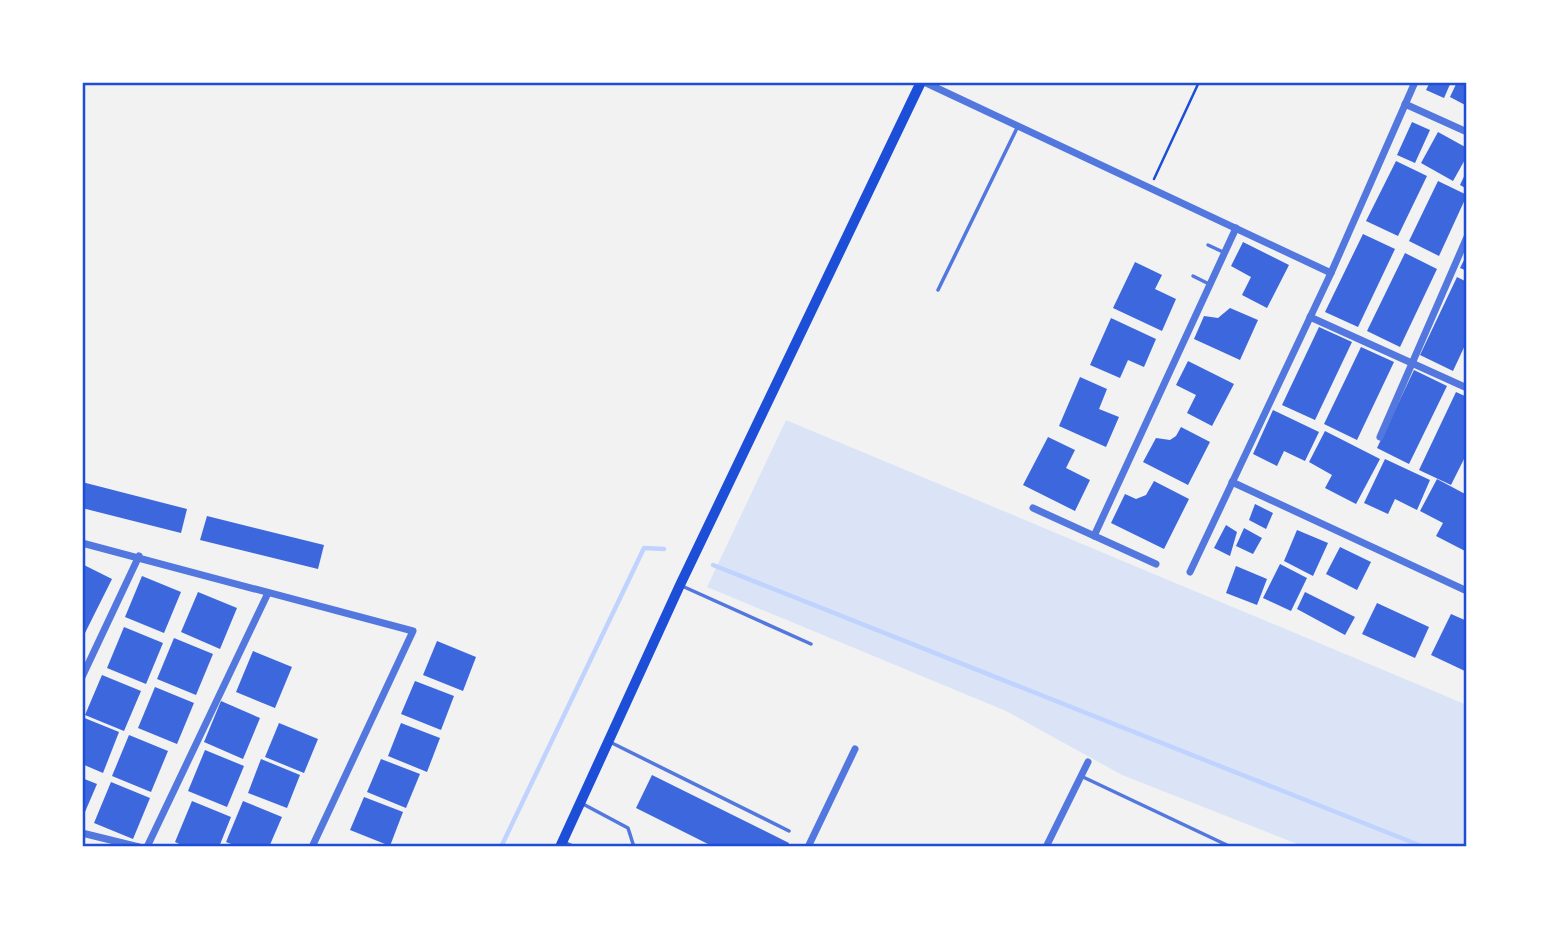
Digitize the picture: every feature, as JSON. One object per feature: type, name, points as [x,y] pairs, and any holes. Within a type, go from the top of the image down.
[{"type":"main road","points":[[562,844],[680,585],[923,82]]},
{"type":"street","points":[[923,82],[1331,273]]},
{"type":"street","points":[[1190,572],[1331,273],[1415,82]]},
{"type":"street","points":[[1405,104],[1467,132]]},
{"type":"street","points":[[1094,536],[1236,228]]},
{"type":"street","points":[[1380,437],[1467,237]]},
{"type":"street","points":[[1310,317],[1467,388]]},
{"type":"street","points":[[1233,482],[1467,591]]},
{"type":"street","points":[[1033,508],[1156,564]]},
{"type":"street","points":[[82,543],[413,631],[312,847]]},
{"type":"street","points":[[82,677],[139,556]]},
{"type":"street","points":[[147,847],[268,593]]},
{"type":"street","points":[[808,847],[855,749]]},
{"type":"street","points":[[1046,847],[1088,762]]},
{"type":"street","points":[[82,833],[139,847]]},
{"type":"lane","points":[[938,290],[1017,126]]},
{"type":"lane","points":[[1208,246],[1225,253]]},
{"type":"lane","points":[[1193,276],[1210,285]]},
{"type":"lane","points":[[680,585],[811,644]]},
{"type":"lane","points":[[610,742],[789,831]]},
{"type":"lane","points":[[1081,776],[1231,847]]},
{"type":"lane","points":[[581,803],[628,828],[634,847]]},
{"type":"lane","points":[[562,844],[575,847]]},
{"type":"path","points":[[1150,188],[1199,82]]},
{"type":"shaded area","points":[[786,420],[1467,705],[1467,847],[1305,847],[1122,775],[1006,711],[707,587]]},
{"type":"building","points":[[1430,82],[1451,82],[1444,98],[1426,90]]},
{"type":"building","points":[[1457,82],[1467,82],[1467,106],[1450,97]]},
{"type":"building","points":[[1412,122],[1430,130],[1415,163],[1397,155]]},
{"type":"building","points":[[1438,132],[1467,148],[1467,156],[1453,181],[1421,163]]},
{"type":"building","points":[[1396,161],[1427,176],[1398,236],[1366,221]]},
{"type":"building","points":[[1467,170],[1467,189],[1460,185]]},
{"type":"building","points":[[1438,181],[1467,195],[1439,256],[1409,241]]},
{"type":"building","points":[[1363,234],[1395,249],[1358,327],[1325,312]]},
{"type":"building","points":[[1243,242],[1289,265],[1267,308],[1242,295],[1251,277],[1231,266]]},
{"type":"building","points":[[1405,253],[1437,269],[1400,347],[1367,331]]},
{"type":"building","points":[[1467,254],[1467,271],[1460,268]]},
{"type":"building","points":[[1135,262],[1162,275],[1155,289],[1176,299],[1162,331],[1113,308]]},
{"type":"building","points":[[1457,277],[1467,282],[1467,341],[1453,371],[1420,355]]},
{"type":"building","points":[[1230,308],[1258,320],[1240,360],[1194,339],[1204,316],[1218,318]]},
{"type":"building","points":[[1111,318],[1156,339],[1144,367],[1128,360],[1120,378],[1090,365]]},
{"type":"building","points":[[1319,327],[1352,342],[1315,420],[1282,405]]},
{"type":"building","points":[[1361,347],[1394,362],[1357,440],[1324,424]]},
{"type":"building","points":[[1188,361],[1234,384],[1212,426],[1187,413],[1196,395],[1176,385]]},
{"type":"building","points":[[1414,370],[1447,386],[1409,464],[1377,448]]},
{"type":"building","points":[[1080,377],[1107,389],[1099,409],[1119,417],[1106,447],[1059,426]]},
{"type":"building","points":[[1456,392],[1467,397],[1467,453],[1451,485],[1419,470]]},
{"type":"building","points":[[1273,410],[1319,432],[1305,461],[1284,451],[1277,466],[1253,454]]},
{"type":"building","points":[[1181,427],[1210,442],[1188,485],[1143,462],[1156,438],[1170,440]]},
{"type":"building","points":[[1325,431],[1380,459],[1356,504],[1325,488],[1332,475],[1309,462]]},
{"type":"building","points":[[1048,437],[1075,450],[1066,468],[1090,480],[1075,511],[1023,485]]},
{"type":"building","points":[[1385,459],[1430,480],[1417,510],[1395,499],[1388,514],[1364,503]]},
{"type":"building","points":[[1437,479],[1467,495],[1467,552],[1436,536],[1443,523],[1420,511]]},
{"type":"building","points":[[1154,481],[1189,499],[1164,549],[1111,523],[1125,494],[1136,499],[1146,495]]},
{"type":"building","points":[[82,482],[187,509],[181,533],[82,508]]},
{"type":"building","points":[[1255,504],[1273,513],[1266,529],[1249,520]]},
{"type":"building","points":[[207,516],[324,545],[318,569],[200,540]]},
{"type":"building","points":[[1226,525],[1237,532],[1230,556],[1214,548]]},
{"type":"building","points":[[1244,528],[1262,538],[1253,554],[1236,546]]},
{"type":"building","points":[[1297,530],[1328,543],[1313,576],[1284,561]]},
{"type":"building","points":[[1340,547],[1371,562],[1357,590],[1326,574]]},
{"type":"building","points":[[82,564],[112,579],[82,639]]},
{"type":"building","points":[[1280,564],[1307,578],[1291,611],[1263,598]]},
{"type":"building","points":[[1236,566],[1267,579],[1257,605],[1226,593]]},
{"type":"building","points":[[142,576],[181,592],[164,633],[125,617]]},
{"type":"building","points":[[198,592],[237,608],[220,649],[181,632]]},
{"type":"building","points":[[1305,592],[1355,617],[1345,635],[1297,609]]},
{"type":"building","points":[[1377,603],[1429,627],[1415,658],[1362,634]]},
{"type":"building","points":[[1451,614],[1467,621],[1467,672],[1431,655]]},
{"type":"building","points":[[124,627],[163,643],[146,684],[107,668]]},
{"type":"building","points":[[174,638],[213,654],[196,695],[157,679]]},
{"type":"building","points":[[437,641],[476,657],[463,691],[423,675]]},
{"type":"building","points":[[253,651],[292,667],[275,708],[236,692]]},
{"type":"building","points":[[102,675],[141,691],[124,731],[85,715]]},
{"type":"building","points":[[415,681],[454,696],[441,730],[401,714]]},
{"type":"building","points":[[155,687],[194,703],[177,744],[138,728]]},
{"type":"building","points":[[221,701],[260,718],[243,759],[204,742]]},
{"type":"building","points":[[82,717],[119,732],[103,773],[82,764]]},
{"type":"building","points":[[279,723],[318,739],[304,773],[265,757]]},
{"type":"building","points":[[401,723],[440,738],[427,772],[388,756]]},
{"type":"building","points":[[129,735],[168,751],[151,792],[112,776]]},
{"type":"building","points":[[205,750],[244,766],[227,807],[188,791]]},
{"type":"building","points":[[261,759],[300,775],[287,808],[248,793]]},
{"type":"building","points":[[381,759],[420,774],[406,808],[367,792]]},
{"type":"building","points":[[652,775],[789,843],[787,847],[714,847],[636,808]]},
{"type":"building","points":[[82,778],[97,784],[82,819]]},
{"type":"building","points":[[111,782],[150,798],[133,839],[94,823]]},
{"type":"building","points":[[364,797],[403,812],[390,846],[350,830]]},
{"type":"building","points":[[192,801],[231,817],[219,847],[186,847],[175,842]]},
{"type":"building","points":[[243,801],[282,817],[269,847],[239,847],[226,842]]},
{"type":"waterway","points":[[501,847],[644,548],[664,549]]},
{"type":"waterway","points":[[713,565],[1424,847]]}]
